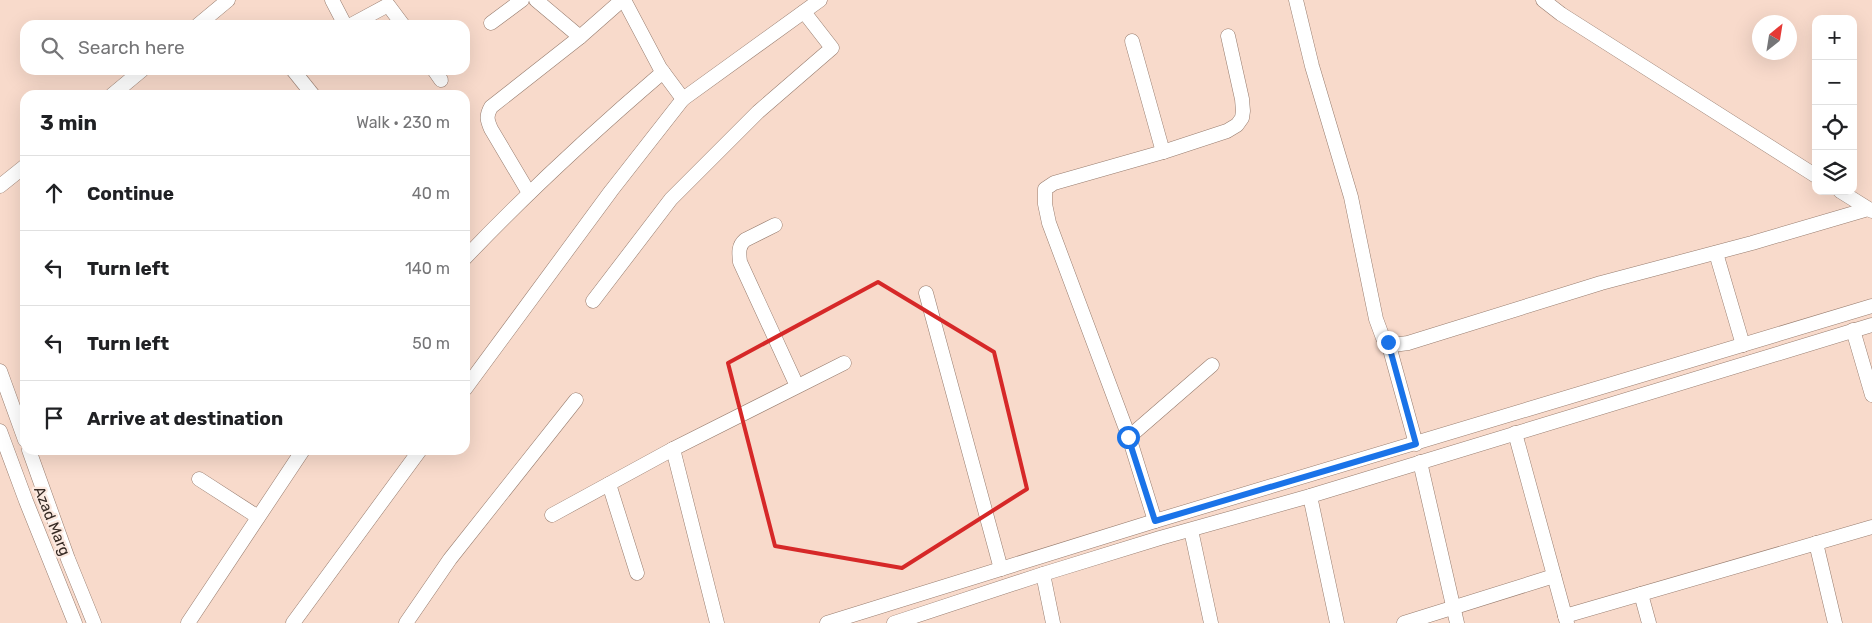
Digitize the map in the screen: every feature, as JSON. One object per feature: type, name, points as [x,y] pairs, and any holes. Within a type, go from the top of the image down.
[{"type":"street","points":[[204,20],[228,0]]},
{"type":"street","points":[[332,0],[342,20]]},
{"type":"street","points":[[491,24],[522,0]]},
{"type":"street","points":[[536,0],[580,37]]},
{"type":"street","points":[[529,193],[486,120],[487,114],[491,107],[580,37],[623,0],[663,72],[683,99]]},
{"type":"street","points":[[470,382],[611,191],[683,99],[820,0]]},
{"type":"street","points":[[1296,0],[1312,66],[1351,197],[1376,320],[1384,338],[1394,345],[1408,343],[1601,283],[1870,210]]},
{"type":"street","points":[[1543,0],[1635,62],[1812,173]]},
{"type":"street","points":[[360,20],[388,5],[399,20]]},
{"type":"street","points":[[593,301],[671,198],[758,112],[832,48],[804,12]]},
{"type":"street","points":[[1155,521],[1128,437],[1049,223],[1045,204],[1045,189],[1054,183],[1163,152],[1227,131],[1237,125],[1242,118],[1242,99],[1228,36]]},
{"type":"street","points":[[1132,42],[1163,152]]},
{"type":"street","points":[[470,253],[597,128],[663,72]]},
{"type":"street","points":[[118,90],[136,75]]},
{"type":"street","points":[[297,75],[309,90]]},
{"type":"street","points":[[0,186],[20,170]]},
{"type":"street","points":[[1846,195],[1870,210]]},
{"type":"street","points":[[775,225],[742,243],[739,254],[740,262],[797,386]]},
{"type":"street","points":[[1716,253],[1743,345]]},
{"type":"street","points":[[926,292],[1001,569]]},
{"type":"street","points":[[827,623],[1155,521],[1872,306]]},
{"type":"street","points":[[894,623],[1042,574],[1310,496],[1872,325]]},
{"type":"street","points":[[1854,330],[1872,395]]},
{"type":"street","points":[[1388,342],[1416,444]]},
{"type":"street","points":[[552,515],[672,449],[844,363]]},
{"type":"street","points":[[1128,437],[1212,365]]},
{"type":"street","points":[[0,371],[20,426]]},
{"type":"street","points":[[406,623],[450,559],[576,400]]},
{"type":"street","name":"Azad Marg","points":[[0,431],[75,623]]},
{"type":"street","points":[[1516,433],[1566,620],[1641,594],[1872,527]]},
{"type":"street","points":[[672,449],[717,623]]},
{"type":"street","name":"Azad Marg","points":[[31,455],[68,559],[94,623]]},
{"type":"street","points":[[188,623],[300,455]]},
{"type":"street","points":[[293,623],[416,455]]},
{"type":"street","points":[[1420,462],[1456,623]]},
{"type":"street","points":[[200,479],[258,517]]},
{"type":"street","points":[[609,484],[637,574]]},
{"type":"street","points":[[1310,496],[1337,623]]},
{"type":"street","points":[[1191,530],[1211,623]]},
{"type":"street","points":[[1816,543],[1835,623]]},
{"type":"street","points":[[1042,574],[1053,623]]},
{"type":"street","points":[[1404,623],[1554,576]]},
{"type":"street","points":[[1641,594],[1649,623]]},
{"type":"highlighted area","points":[[878,282],[994,352],[1027,489],[902,568],[775,546],[728,363]]},
{"type":"route","points":[[1128,437],[1155,521],[1416,444],[1388,342]]}]
